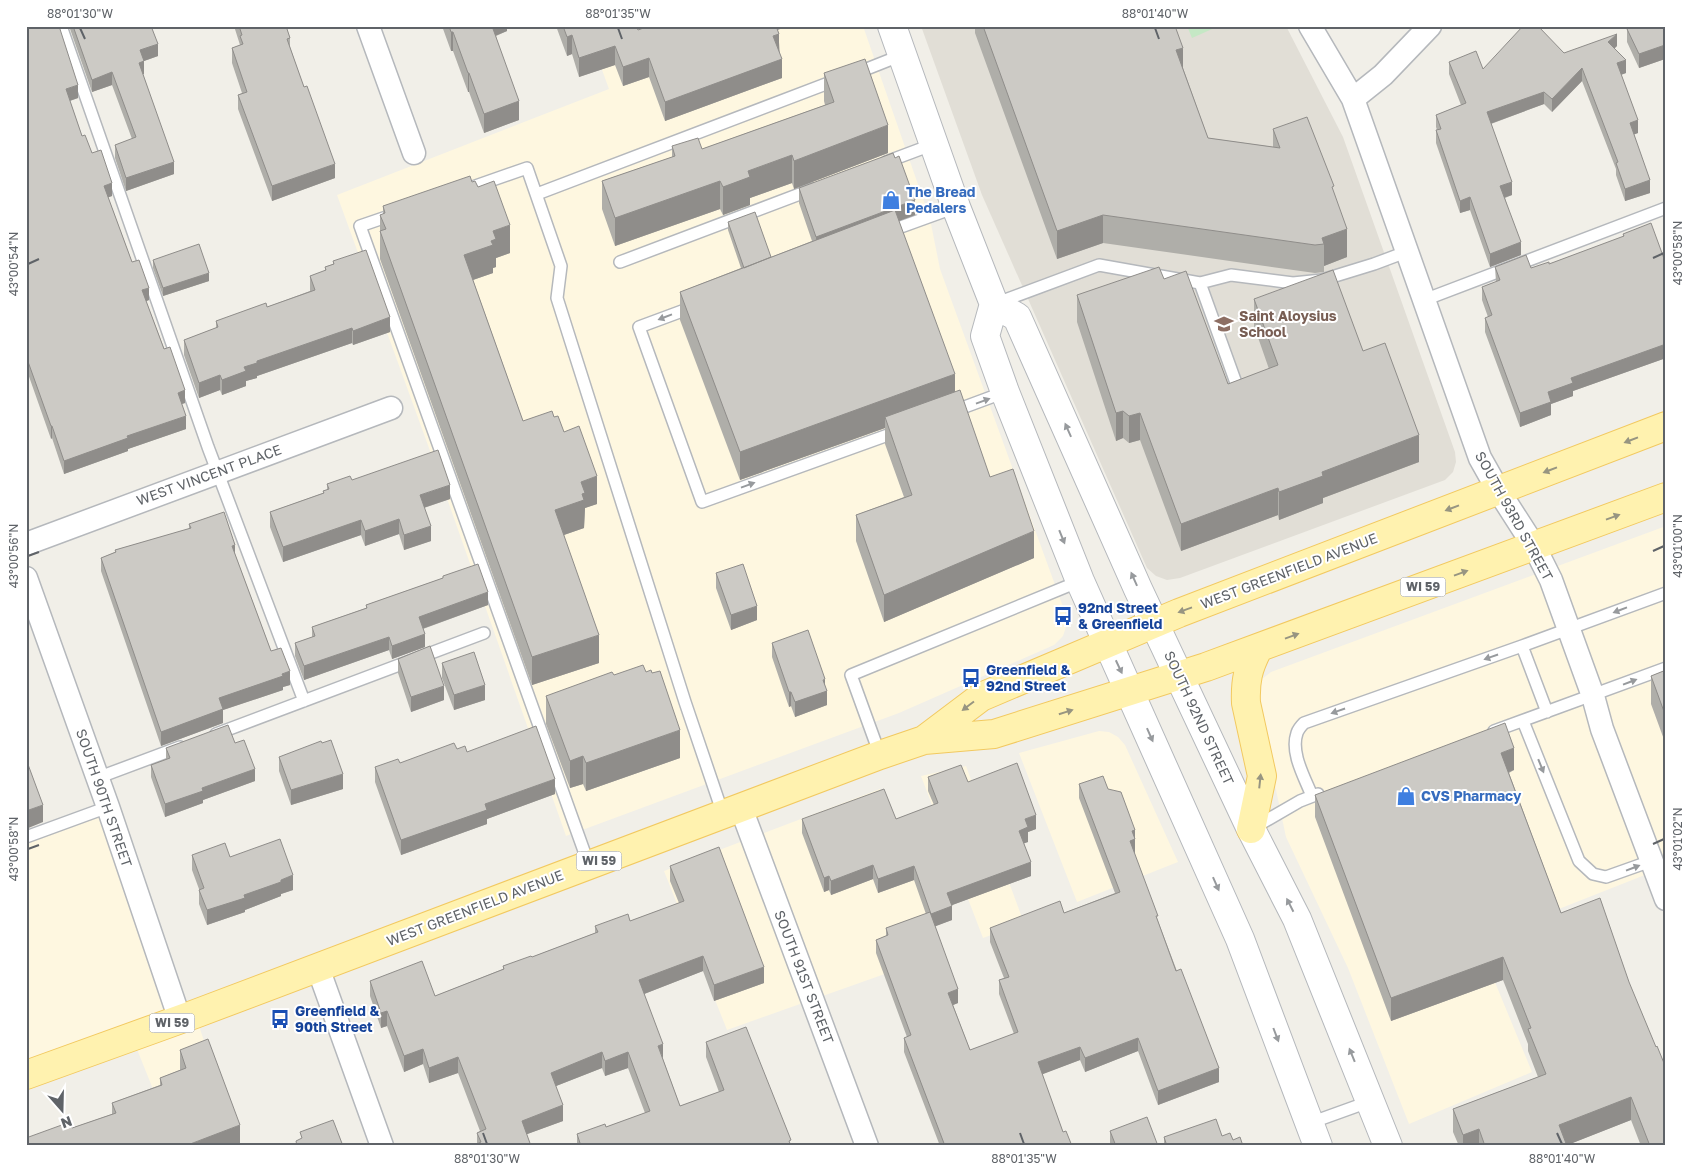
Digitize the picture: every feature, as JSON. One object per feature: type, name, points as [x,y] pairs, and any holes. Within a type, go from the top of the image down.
[{"type":"main road","name":"WEST GREENFIELD AVENUE","points":[[924,740],[981,697],[1154,623],[1666,426]]},
{"type":"main road","name":"WEST GREENFIELD AVENUE","points":[[26,1075],[180,1020],[880,755],[924,740],[994,734],[1180,675],[1258,649],[1666,497]]},
{"type":"main road","points":[[1251,829],[1262,776],[1245,692],[1249,667],[1258,649]]},
{"type":"street","points":[[368,26],[414,153]]},
{"type":"street","points":[[892,26],[956,206],[994,304],[985,336],[1005,392],[1080,581],[1240,939],[1314,1134]]},
{"type":"street","name":"SOUTH 93RD STREET","points":[[1310,26],[1353,99],[1480,458],[1534,546],[1551,580],[1593,696],[1602,729],[1664,889]]},
{"type":"street","points":[[1353,99],[1383,75],[1430,26]]},
{"type":"street","name":"SOUTH 92ND STREET","points":[[994,304],[1017,317],[1154,623],[1251,829],[1297,919],[1388,1146]]},
{"type":"street","name":"WEST VINCENT PLACE","points":[[26,544],[392,408]]},
{"type":"street","name":"SOUTH 90TH STREET","points":[[26,578],[108,807],[180,1020]]},
{"type":"street","name":"SOUTH 91ST STREET","points":[[732,811],[867,1146]]},
{"type":"street","points":[[318,968],[382,1146]]},
{"type":"lane","points":[[61,26],[217,472],[304,701]]},
{"type":"lane","points":[[536,194],[902,55]]},
{"type":"lane","points":[[872,167],[934,144]]},
{"type":"lane","points":[[453,194],[527,168],[561,266],[557,298],[685,702],[732,811]]},
{"type":"lane","points":[[620,262],[825,184]]},
{"type":"lane","points":[[877,236],[956,206]]},
{"type":"lane","points":[[1424,300],[1666,208]]},
{"type":"lane","points":[[406,210],[360,226],[588,865]]},
{"type":"lane","points":[[994,304],[1099,265],[1200,283],[1231,275],[1293,283],[1322,280],[1406,252]]},
{"type":"lane","points":[[1200,283],[1241,396]]},
{"type":"lane","points":[[703,303],[639,327],[702,502],[911,426]]},
{"type":"lane","points":[[938,417],[1005,392]]},
{"type":"lane","points":[[880,755],[851,675],[1080,581]]},
{"type":"lane","points":[[1312,796],[1297,759],[1295,743],[1297,732],[1304,723],[1666,593]]},
{"type":"lane","points":[[97,778],[484,633]]},
{"type":"lane","points":[[1522,646],[1548,712]]},
{"type":"lane","points":[[1486,734],[1666,668]]},
{"type":"lane","points":[[1523,721],[1579,861],[1593,874],[1606,877],[1652,861]]},
{"type":"lane","points":[[1251,829],[1300,801],[1330,790]]},
{"type":"lane","points":[[26,837],[108,807]]},
{"type":"lane","points":[[1314,1134],[1370,1101]]},
{"type":"shaded area","points":[[586,26],[863,26],[930,219],[940,269],[1066,615],[1066,627],[1063,636],[1054,645],[899,713],[566,836],[437,470],[337,195],[609,89]]},
{"type":"shaded area","name":"Saint Aloysius School","points":[[921,26],[1286,26],[1343,137],[1455,452],[1456,462],[1453,472],[1445,480],[1180,578],[1167,580],[1156,576],[1147,568],[982,195]]},
{"type":"shaded area","points":[[1666,526],[1666,899],[1655,871],[1478,941],[1532,1072],[1409,1124],[1348,968],[1286,837],[1256,696],[1257,687],[1262,679],[1271,672]]},
{"type":"shaded area","points":[[1099,731],[1109,732],[1118,737],[1125,745],[1178,862],[1077,902],[1019,753]]},
{"type":"shaded area","points":[[966,766],[1024,923],[983,938],[921,776]]},
{"type":"shaded area","points":[[880,789],[944,953],[727,1030],[664,871]]},
{"type":"shaded area","points":[[108,807],[180,1019],[195,1014],[239,1146],[176,1146],[132,1037],[26,1075],[26,837]]},
{"type":"green space","points":[[1187,26],[1219,26],[1192,38]]},
{"type":"building","points":[[26,26],[59,26],[78,85],[66,89],[82,136],[85,135],[92,153],[101,150],[112,183],[104,186],[132,262],[139,260],[149,288],[142,290],[164,349],[170,347],[185,390],[178,393],[186,416],[127,436],[128,438],[64,461],[26,356]]},
{"type":"building","points":[[73,26],[151,26],[158,44],[140,50],[144,61],[139,63],[174,162],[126,178],[115,145],[136,137],[112,72],[92,80]]},
{"type":"building","points":[[239,26],[286,26],[290,38],[287,39],[304,87],[307,86],[335,164],[272,186],[238,95],[247,92],[232,48],[243,44]]},
{"type":"building","points":[[449,26],[492,26],[519,101],[484,114]]},
{"type":"building","points":[[563,26],[636,26],[638,30],[649,26],[776,26],[779,34],[773,36],[782,59],[665,102],[649,58],[623,67],[615,46],[579,58],[572,35],[567,37]]},
{"type":"building","points":[[983,26],[1175,26],[1183,48],[1176,50],[1208,138],[1280,148],[1273,129],[1307,117],[1334,186],[1332,187],[1347,229],[1322,238],[1324,244],[1315,245],[1103,215],[1057,231]]},
{"type":"building","points":[[1523,26],[1538,26],[1564,53],[1617,34],[1608,42],[1626,60],[1617,63],[1638,120],[1630,123],[1650,180],[1625,189],[1616,163],[1618,162],[1582,68],[1552,99],[1544,92],[1487,112],[1512,182],[1500,186],[1521,242],[1490,254],[1470,197],[1460,201],[1436,130],[1441,129],[1436,115],[1466,103],[1449,62],[1476,51],[1483,69]]},
{"type":"building","points":[[1634,26],[1666,26],[1666,47],[1665,45],[1639,54],[1627,29]]},
{"type":"building","points":[[865,59],[888,125],[794,161],[792,155],[748,171],[750,177],[723,187],[720,181],[615,218],[602,181],[675,156],[672,146],[698,138],[702,149],[834,102],[824,73]]},
{"type":"building","points":[[893,153],[895,158],[899,156],[915,200],[816,237],[799,188]]},
{"type":"building","points":[[470,176],[472,182],[475,181],[478,187],[494,181],[510,225],[493,231],[496,239],[491,241],[493,245],[464,255],[523,421],[552,411],[554,417],[558,416],[564,432],[579,426],[597,476],[581,482],[585,493],[582,494],[584,500],[555,510],[599,635],[532,657],[380,231],[386,229],[380,215],[385,213],[383,206]]},
{"type":"building","points":[[895,210],[955,374],[740,452],[680,292]]},
{"type":"building","points":[[755,212],[771,257],[744,268],[728,222]]},
{"type":"building","points":[[1651,223],[1666,264],[1666,344],[1571,378],[1573,383],[1548,392],[1551,402],[1520,413],[1485,318],[1492,315],[1482,287],[1500,280],[1495,267],[1526,255],[1531,268],[1549,262],[1549,264],[1624,236],[1623,234]]},
{"type":"building","points":[[199,244],[209,273],[163,288],[153,260]]},
{"type":"building","points":[[366,250],[390,317],[353,331],[352,328],[257,361],[257,363],[244,367],[246,371],[222,380],[220,375],[199,383],[184,340],[218,327],[216,321],[266,303],[267,307],[315,290],[310,276],[326,270],[325,267],[334,264],[333,261]]},
{"type":"building","points":[[1159,267],[1164,279],[1186,271],[1228,384],[1278,365],[1254,299],[1333,270],[1363,351],[1385,343],[1419,435],[1322,472],[1323,476],[1279,492],[1278,488],[1181,524],[1140,413],[1129,416],[1123,411],[1116,413],[1077,295]]},
{"type":"building","points":[[960,390],[990,477],[1013,469],[1034,531],[884,595],[856,515],[912,495],[885,417]]},
{"type":"building","points":[[438,450],[450,485],[420,495],[431,526],[404,535],[399,519],[365,531],[361,520],[283,547],[270,512],[324,493],[323,491],[329,489],[327,484],[350,476],[352,480]]},
{"type":"building","points":[[224,512],[235,545],[232,546],[271,651],[281,648],[290,671],[282,674],[283,676],[219,698],[223,709],[161,732],[101,558],[116,552],[115,550],[191,528],[189,524]]},
{"type":"building","points":[[478,564],[488,592],[419,617],[425,634],[392,646],[389,637],[304,666],[295,643],[315,636],[312,627],[367,608],[366,605]]},
{"type":"building","points":[[743,564],[757,606],[731,615],[716,573]]},
{"type":"building","points":[[808,630],[825,679],[823,680],[827,691],[795,702],[791,692],[789,692],[772,643]]},
{"type":"building","points":[[430,646],[444,686],[411,697],[398,659]]},
{"type":"building","points":[[474,652],[485,685],[454,695],[442,663]]},
{"type":"building","points":[[643,665],[646,672],[651,670],[652,673],[660,671],[680,730],[586,763],[583,756],[570,761],[546,696],[612,672],[614,675]]},
{"type":"building","points":[[1666,670],[1666,717],[1651,676]]},
{"type":"building","points":[[1505,723],[1514,748],[1501,753],[1561,913],[1600,898],[1629,982],[1666,1068],[1666,1146],[1650,1146],[1631,1097],[1559,1125],[1567,1146],[1485,1146],[1479,1129],[1463,1135],[1453,1109],[1546,1074],[1528,1029],[1531,1028],[1503,957],[1391,998],[1315,795]]},
{"type":"building","points":[[228,725],[235,743],[244,740],[255,769],[202,788],[203,791],[165,804],[151,765],[170,758],[166,748]]},
{"type":"building","points":[[536,726],[555,779],[485,804],[487,810],[401,840],[375,767],[398,759],[400,763],[454,743],[457,749],[465,746],[467,752]]},
{"type":"building","points":[[331,740],[343,774],[291,790],[279,757],[321,741],[322,743]]},
{"type":"building","points":[[26,759],[43,805],[26,811]]},
{"type":"building","points":[[1017,763],[1036,815],[1025,819],[1028,827],[1019,831],[1031,862],[947,893],[952,906],[931,914],[914,866],[878,879],[873,865],[831,881],[829,876],[824,878],[802,819],[884,789],[896,819],[938,803],[928,777],[961,765],[968,782]]},
{"type":"building","points":[[1103,776],[1108,789],[1121,792],[1135,830],[1132,831],[1135,839],[1130,841],[1158,916],[1156,916],[1176,971],[1181,969],[1219,1068],[1158,1091],[1138,1038],[1085,1058],[1080,1047],[1038,1062],[1063,1132],[1066,1131],[1072,1146],[945,1146],[904,1038],[911,1035],[876,940],[888,935],[886,928],[930,912],[958,989],[948,993],[970,1050],[1018,1032],[999,980],[1009,977],[990,928],[1060,901],[1064,913],[1120,892],[1079,784]]},
{"type":"building","points":[[280,839],[293,875],[281,880],[281,882],[244,895],[245,898],[207,910],[199,890],[204,888],[192,855],[225,843],[230,857]]},
{"type":"building","points":[[719,847],[764,967],[714,985],[703,956],[639,980],[663,1044],[658,1046],[680,1106],[724,1090],[706,1042],[746,1027],[791,1140],[789,1141],[791,1146],[581,1146],[577,1134],[605,1124],[606,1127],[650,1111],[628,1052],[605,1061],[602,1052],[551,1073],[563,1105],[522,1121],[531,1146],[473,1146],[481,1142],[477,1133],[486,1129],[458,1057],[429,1068],[423,1049],[404,1056],[387,1011],[381,1013],[370,981],[422,961],[435,996],[504,969],[503,966],[598,932],[595,926],[628,914],[630,921],[684,901],[670,866]]},
{"type":"building","points":[[208,1039],[240,1125],[185,1146],[26,1146],[26,1138],[70,1122],[72,1128],[116,1113],[112,1103],[162,1085],[160,1078],[186,1068],[180,1050]]},
{"type":"building","points":[[1147,1117],[1158,1146],[1116,1146],[1110,1131]]},
{"type":"building","points":[[1216,1119],[1222,1136],[1230,1133],[1233,1140],[1240,1137],[1243,1146],[1167,1146],[1164,1137]]},
{"type":"building","points":[[333,1120],[343,1146],[297,1146],[296,1141],[302,1138],[300,1132]]},
{"type":"place","name":"The Bread Pedalers","points":[[891,200]]},
{"type":"place","name":"Saint Aloysius School","points":[[1224,324]]},
{"type":"place","name":"92nd Street & Greenfield","points":[[1063,616]]},
{"type":"place","name":"Greenfield & 92nd Street","points":[[971,678]]},
{"type":"place","name":"CVS Pharmacy","points":[[1406,796]]},
{"type":"place","name":"Greenfield & 90th Street","points":[[280,1019]]}]
